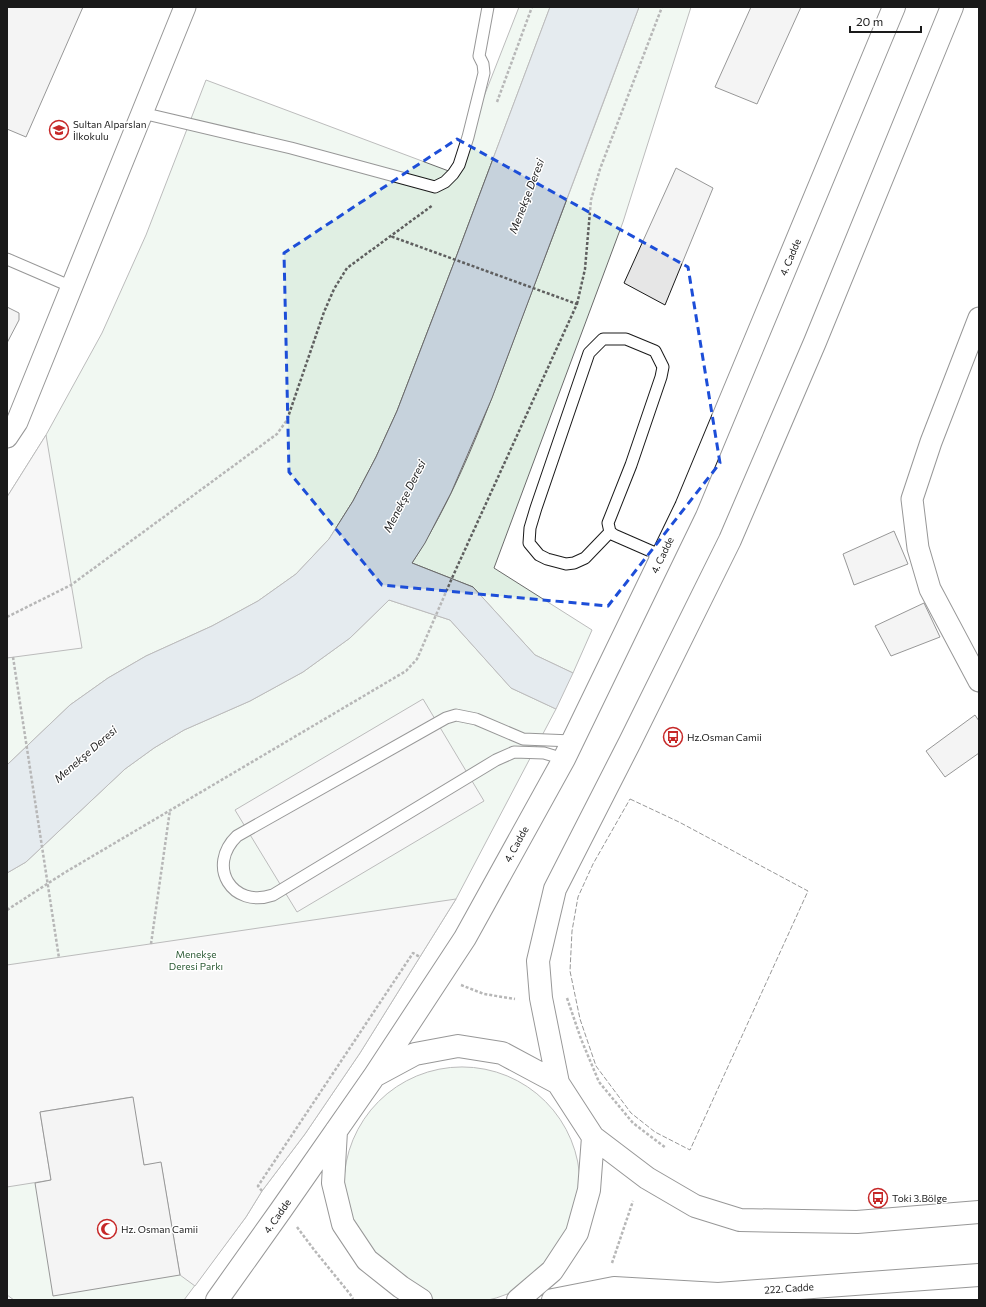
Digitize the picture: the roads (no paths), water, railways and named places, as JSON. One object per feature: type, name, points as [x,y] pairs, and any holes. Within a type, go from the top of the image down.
[{"type":"main road","name":"4. Cadde","points":[[216,1300],[375,1075],[465,938],[568,750],[689,499],[894,7]]},
{"type":"main road","points":[[952,7],[815,342],[730,540],[555,889],[538,961],[541,998],[558,1083],[593,1137],[647,1178],[694,1206],[740,1220],[857,1222],[979,1212]]},
{"type":"main road","points":[[375,1075],[414,1054],[458,1046],[502,1053],[558,1083]]},
{"type":"main road","points":[[336,1131],[333,1183],[343,1224],[367,1260],[401,1287],[421,1300]]},
{"type":"main road","points":[[518,1300],[552,1271],[577,1233],[589,1190],[593,1137]]},
{"type":"main road","name":"222. Cadde","points":[[553,1300],[614,1288],[718,1294],[979,1274]]},
{"type":"street","points":[[7,437],[17,422],[185,7]]},
{"type":"street","points":[[979,318],[931,442],[912,499],[918,548],[930,589],[979,680]]},
{"type":"lane","points":[[142,113],[291,148],[435,188],[445,182],[459,165],[468,137],[484,73],[483,64],[479,56],[488,7]]},
{"type":"lane","points":[[7,259],[72,287]]},
{"type":"lane","points":[[610,532],[585,558],[574,563],[566,564],[547,559],[539,555],[529,543],[530,528],[536,508],[589,353],[603,339],[626,339],[654,351],[663,367],[661,377],[631,465],[608,523],[610,532],[614,535],[662,556]]},
{"type":"lane","points":[[456,715],[476,720],[523,739],[568,750],[544,753],[514,752],[496,760],[273,895],[260,899],[251,898],[240,894],[233,888],[225,877],[223,866],[224,853],[230,842],[237,836],[446,718],[456,715]]},
{"type":"water","name":"Menekşe Deresi","points":[[550,7],[639,7],[492,398],[451,493],[425,543],[412,563],[473,587],[535,655],[573,673],[556,709],[511,688],[450,620],[389,600],[350,638],[303,672],[250,701],[184,730],[154,748],[125,769],[26,862],[7,873],[7,765],[70,705],[108,678],[146,656],[212,626],[258,601],[296,574],[329,539],[353,501],[376,457],[397,411]]},
{"type":"place","name":"Sultan Alparslan İlkokulu","points":[[59,130]]},
{"type":"place","name":"Hz.Osman Camii","points":[[673,737]]},
{"type":"place","name":"Toki 3.Bölge","points":[[878,1198]]},
{"type":"place","name":"Hz. Osman Camii","points":[[107,1229]]},
{"type":"park label","name":"Menekşe Deresi Parkı","points":[[196,960]]}]
